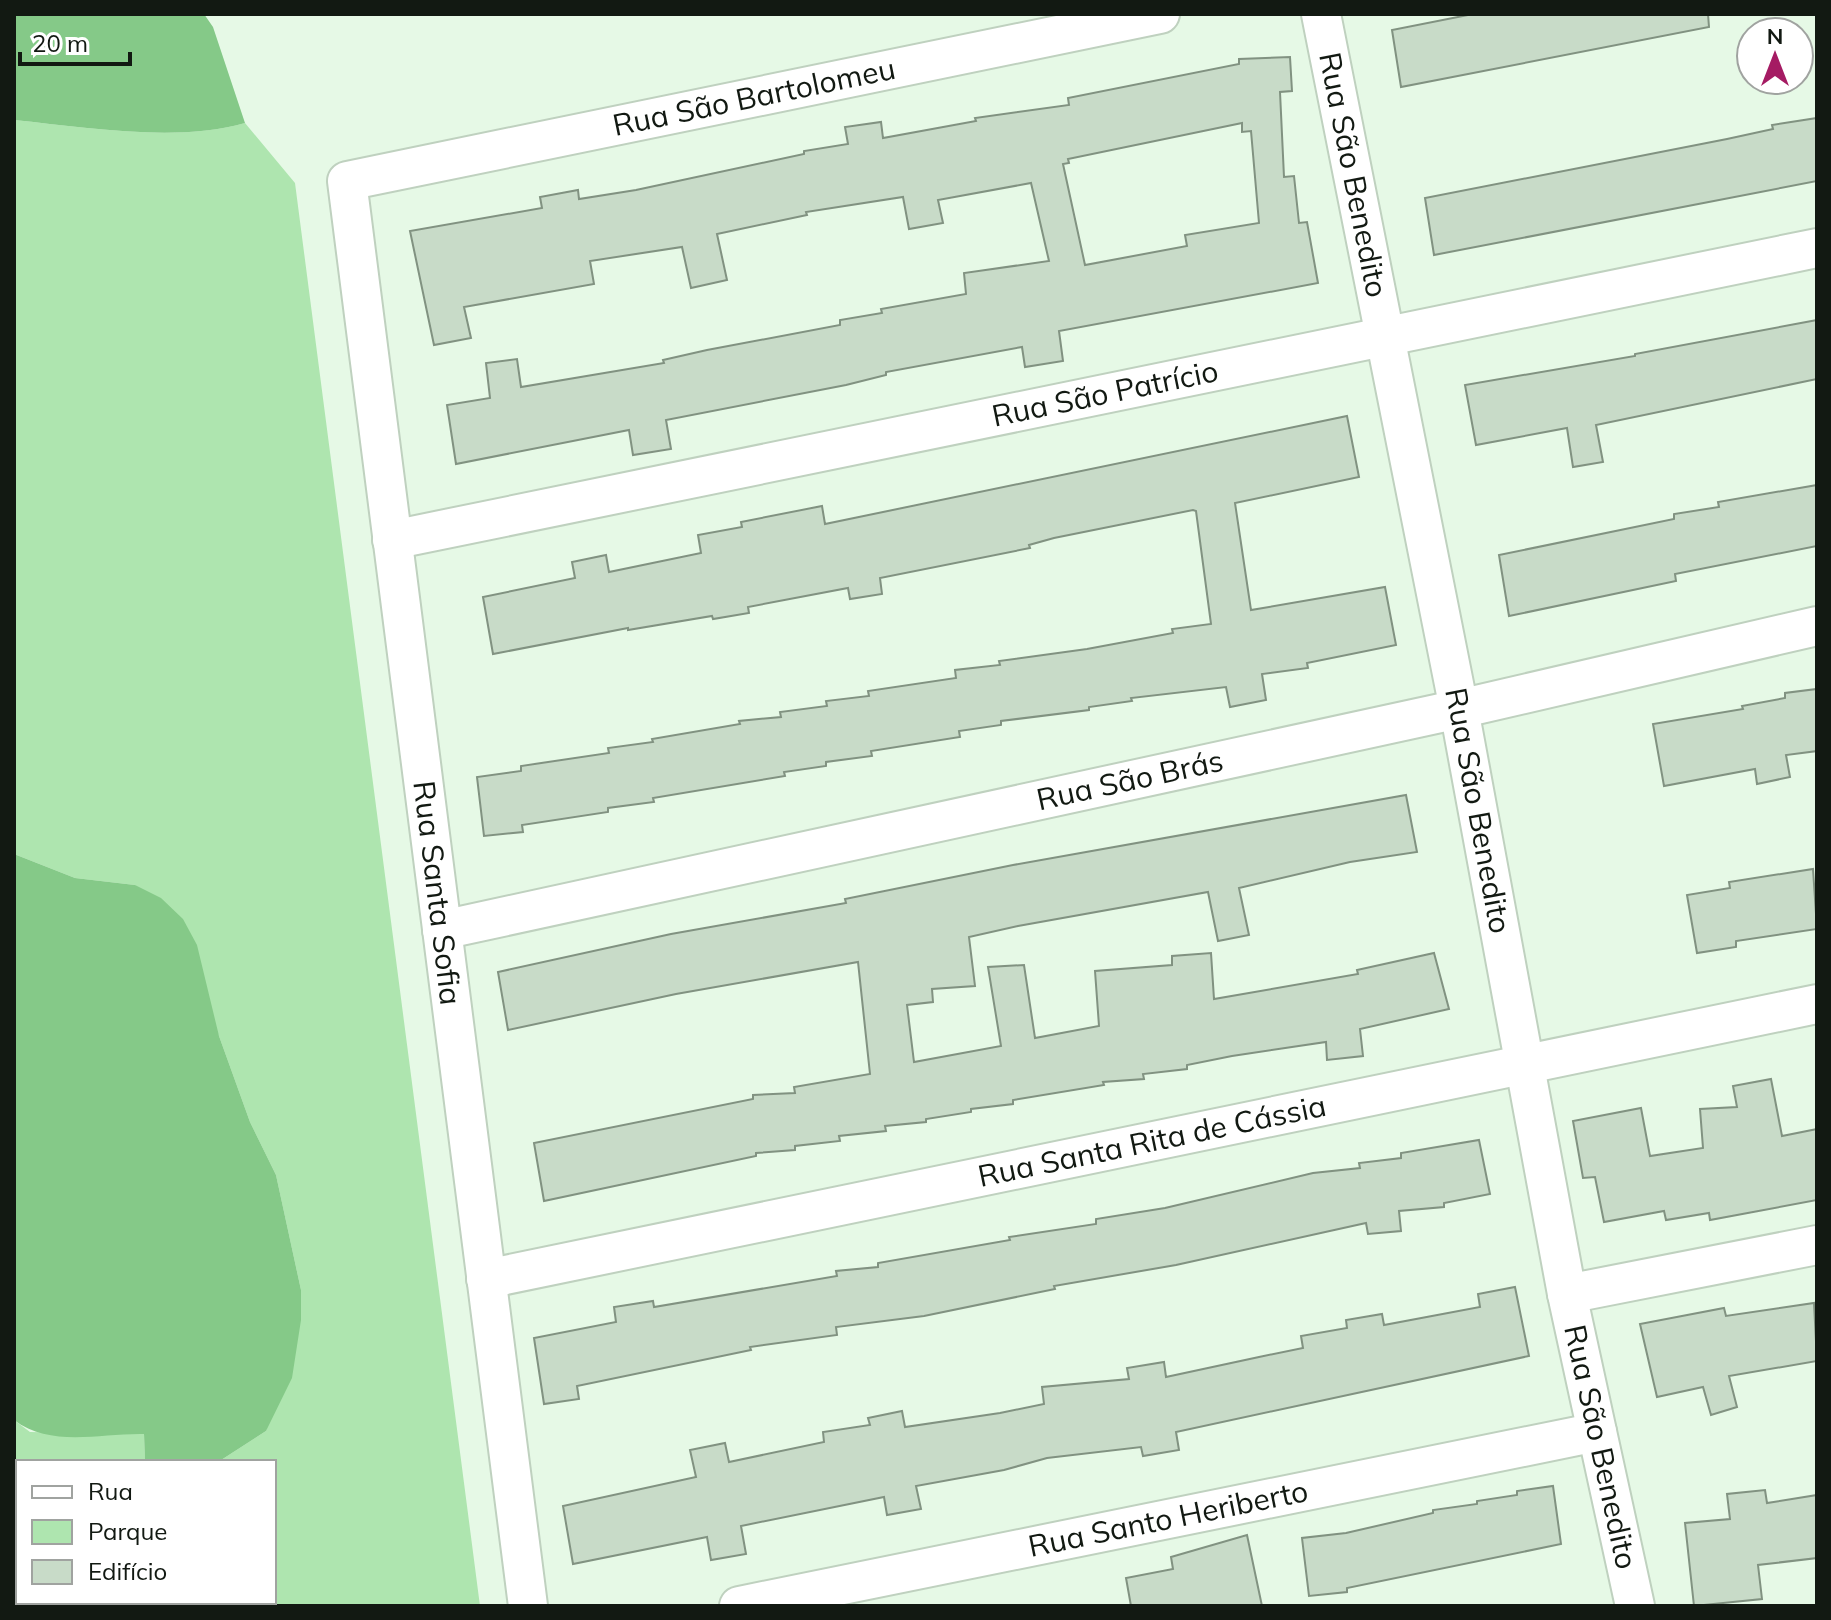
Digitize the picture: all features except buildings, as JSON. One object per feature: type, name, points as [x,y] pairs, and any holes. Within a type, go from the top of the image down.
[{"type":"street","name":"Rua São Bartolomeu","points":[[347,181],[1160,14]]},
{"type":"street","name":"Rua São Benedito","points":[[1321,14],[1459,709],[1567,1294],[1635,1606]]},
{"type":"street","name":"Rua Santa Sofia","points":[[347,181],[528,1606]]},
{"type":"street","name":"Rua São Patrício","points":[[392,540],[1817,248]]},
{"type":"street","name":"Rua São Brás","points":[[442,930],[1459,709],[1817,626]]},
{"type":"street","name":"Rua Santa Rita de Cássia","points":[[486,1279],[1524,1068],[1817,1004]]},
{"type":"street","points":[[1567,1294],[1817,1245]]},
{"type":"street","name":"Rua Santo Heriberto","points":[[739,1606],[1597,1432]]},
{"type":"green space","points":[[14,14],[204,14],[213,27],[245,123],[218,129],[160,133],[14,120]]},
{"type":"green space","points":[[14,120],[160,133],[218,129],[245,123],[295,183],[480,1606],[14,1606],[14,1420],[30,1432],[144,1434],[145,1460],[16,1460],[16,1604],[276,1604],[276,1460],[221,1460],[266,1431],[301,1290],[276,1175],[250,1122],[219,1036],[135,885],[75,878],[14,854]]},
{"type":"green space","points":[[14,854],[75,878],[135,885],[161,898],[183,919],[197,945],[219,1036],[250,1122],[276,1175],[301,1290],[301,1320],[292,1378],[266,1431],[221,1460],[145,1460],[144,1434],[60,1436],[28,1429],[14,1420]]}]
